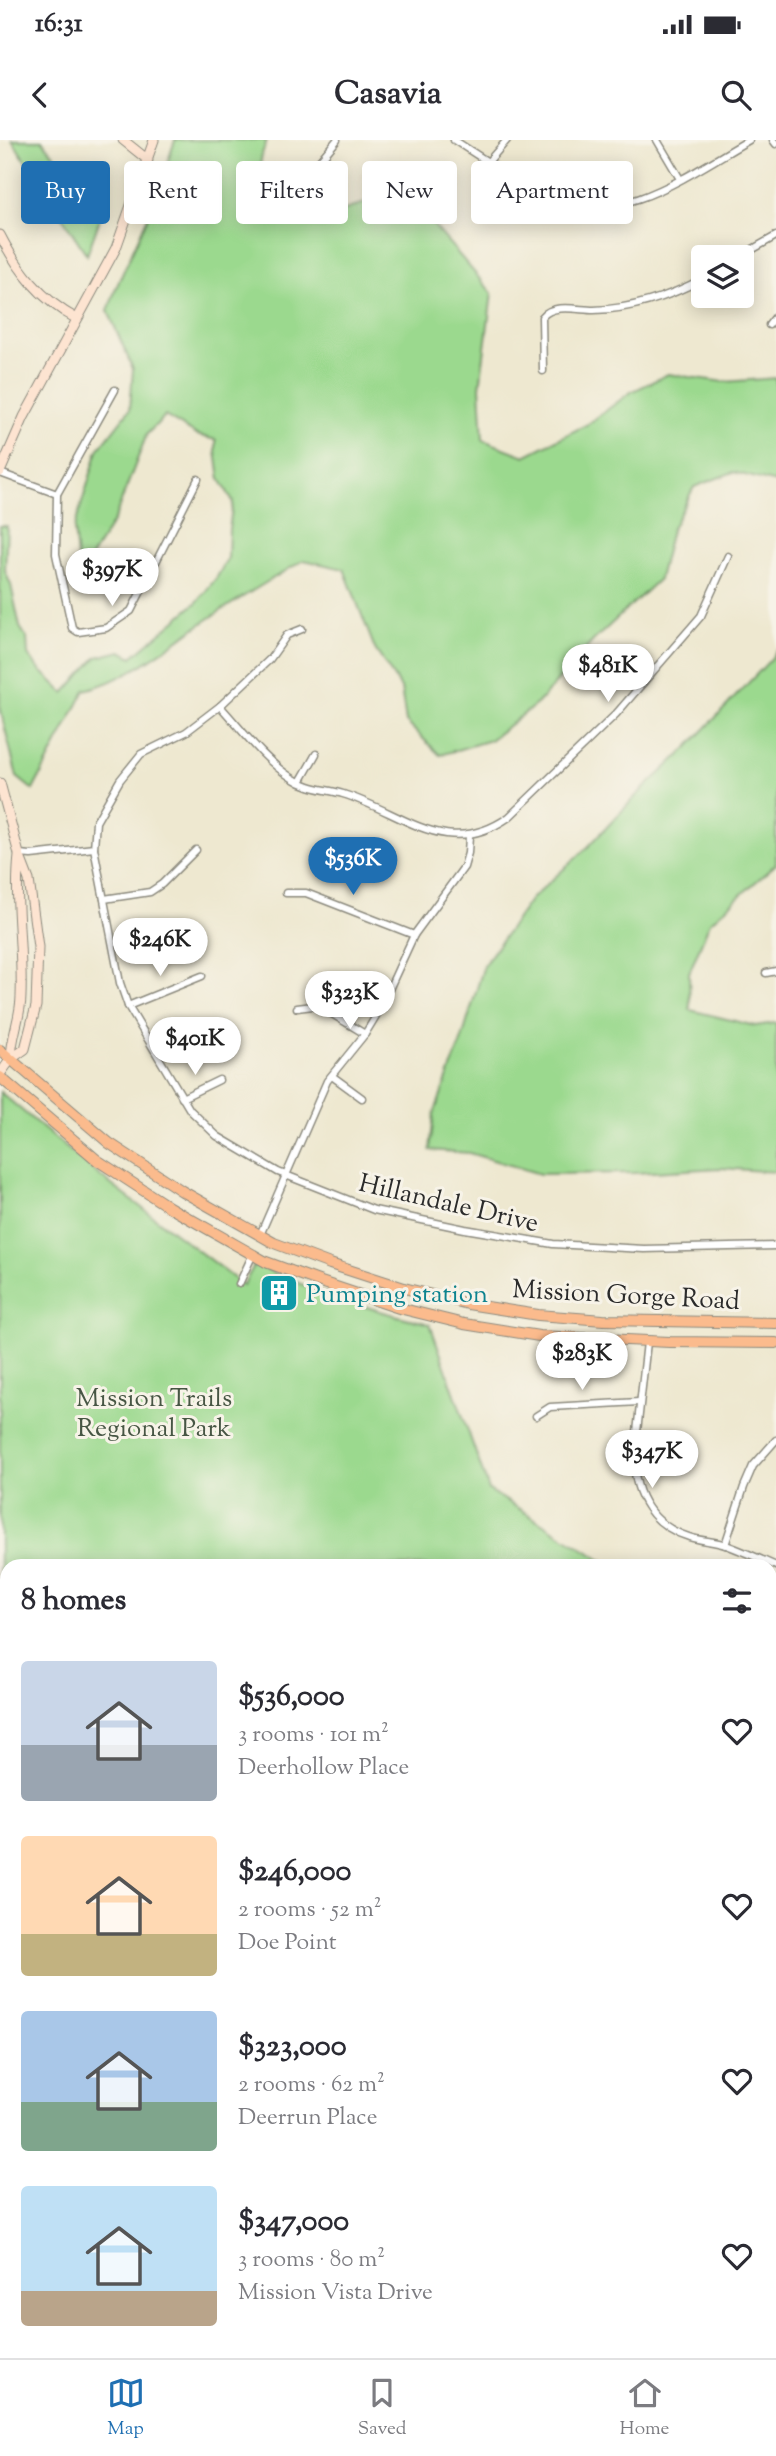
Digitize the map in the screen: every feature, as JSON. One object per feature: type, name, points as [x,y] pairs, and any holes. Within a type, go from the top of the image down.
[{"type":"main road","points":[[123,140],[148,160]]},
{"type":"main road","points":[[0,472],[24,417],[116,248],[154,140]]},
{"type":"main road","points":[[0,235],[13,260],[33,286],[65,312],[77,318]]},
{"type":"main road","points":[[0,783],[19,854],[30,880],[36,934],[36,1006],[25,1049],[11,1059],[0,1076]]},
{"type":"main road","points":[[11,1059],[11,1044],[21,1000],[22,947],[16,882],[19,854]]},
{"type":"main road","name":"Mission Gorge Road","points":[[0,1050],[109,1143],[183,1191],[274,1243],[330,1264],[404,1288],[468,1304],[538,1315],[603,1320],[776,1323]]},
{"type":"main road","name":"Mission Gorge Road","points":[[0,1076],[97,1160],[169,1207],[267,1262],[321,1282],[399,1308],[464,1324],[539,1336],[648,1342],[776,1343]]},
{"type":"street","points":[[320,161],[338,140]]},
{"type":"street","points":[[454,140],[486,161]]},
{"type":"street","points":[[489,161],[507,140]]},
{"type":"street","points":[[657,140],[680,179]]},
{"type":"street","points":[[633,201],[680,179],[749,140]]},
{"type":"street","points":[[754,248],[776,236]]},
{"type":"street","points":[[543,371],[542,317],[552,309],[615,308],[657,299],[691,284]]},
{"type":"street","points":[[769,325],[776,316]]},
{"type":"street","points":[[115,390],[57,495],[56,554],[72,628],[78,632],[99,631],[131,611],[198,478]]},
{"type":"street","points":[[0,472],[57,495]]},
{"type":"street","points":[[220,706],[273,764],[300,782],[317,789],[343,794],[433,833],[469,836],[509,817],[616,714],[701,616],[728,556]]},
{"type":"street","name":"Hillandale Drive","points":[[302,629],[287,635],[270,659],[220,706],[186,732],[141,754],[120,780],[96,822],[94,848],[120,983],[128,1006],[191,1110],[217,1136],[287,1176],[374,1210],[553,1244],[644,1249],[776,1247]]},
{"type":"street","points":[[300,782],[316,754]]},
{"type":"street","points":[[260,1235],[327,1081],[365,1034],[379,1012],[414,935],[464,867],[469,836]]},
{"type":"street","points":[[19,854],[94,848]]},
{"type":"street","points":[[104,899],[150,892],[197,850]]},
{"type":"street","points":[[286,893],[306,893],[414,935]]},
{"type":"street","points":[[766,973],[776,971]]},
{"type":"street","points":[[128,1006],[202,976]]},
{"type":"street","points":[[297,1008],[322,1008],[365,1034]]},
{"type":"street","points":[[332,1076],[362,1098]]},
{"type":"street","points":[[182,1098],[219,1080]]},
{"type":"street","points":[[239,1284],[253,1254]]},
{"type":"street","points":[[648,1342],[634,1459],[634,1478],[645,1503],[665,1526],[688,1537],[725,1545],[759,1559]]},
{"type":"street","points":[[536,1416],[550,1407],[639,1402]]},
{"type":"street","points":[[725,1545],[753,1466],[776,1440]]},
{"type":"green space","points":[[12,140],[42,140],[60,161],[26,161]]},
{"type":"green space","points":[[175,140],[267,140],[261,161],[236,161],[236,224],[348,224],[348,209],[362,204],[362,224],[433,224],[492,293],[480,387],[483,440],[525,456],[588,424],[631,392],[668,374],[724,382],[776,378],[776,483],[733,472],[694,487],[671,530],[659,579],[593,641],[538,703],[490,740],[440,755],[406,722],[401,688],[375,649],[344,569],[304,560],[224,609],[144,663],[116,679],[85,690],[33,790],[17,777],[0,708],[0,526],[7,526],[5,571],[11,585],[20,627],[27,638],[28,655],[64,693],[97,657],[121,651],[132,657],[197,602],[228,558],[233,502],[220,479],[216,440],[197,435],[165,416],[147,434],[114,520],[79,576],[74,529],[98,450],[130,409],[133,369],[108,311],[116,288],[145,224],[222,224],[222,161],[168,161]]},
{"type":"green space","points":[[67,224],[98,224],[87,255]]},
{"type":"green space","points":[[776,651],[776,864],[710,922],[689,973],[690,1010],[755,1026],[776,1023],[776,1172],[721,1168],[634,1173],[540,1174],[469,1153],[430,1150],[434,1114],[462,1039],[484,965],[531,899],[589,846],[636,796],[687,748]]},
{"type":"green space","name":"Mission Trails Regional Park","points":[[0,1092],[100,1176],[243,1285],[255,1264],[341,1299],[430,1324],[489,1490],[600,1559],[0,1559]]},
{"type":"place","name":"Pumping station","points":[[279,1293]]}]
